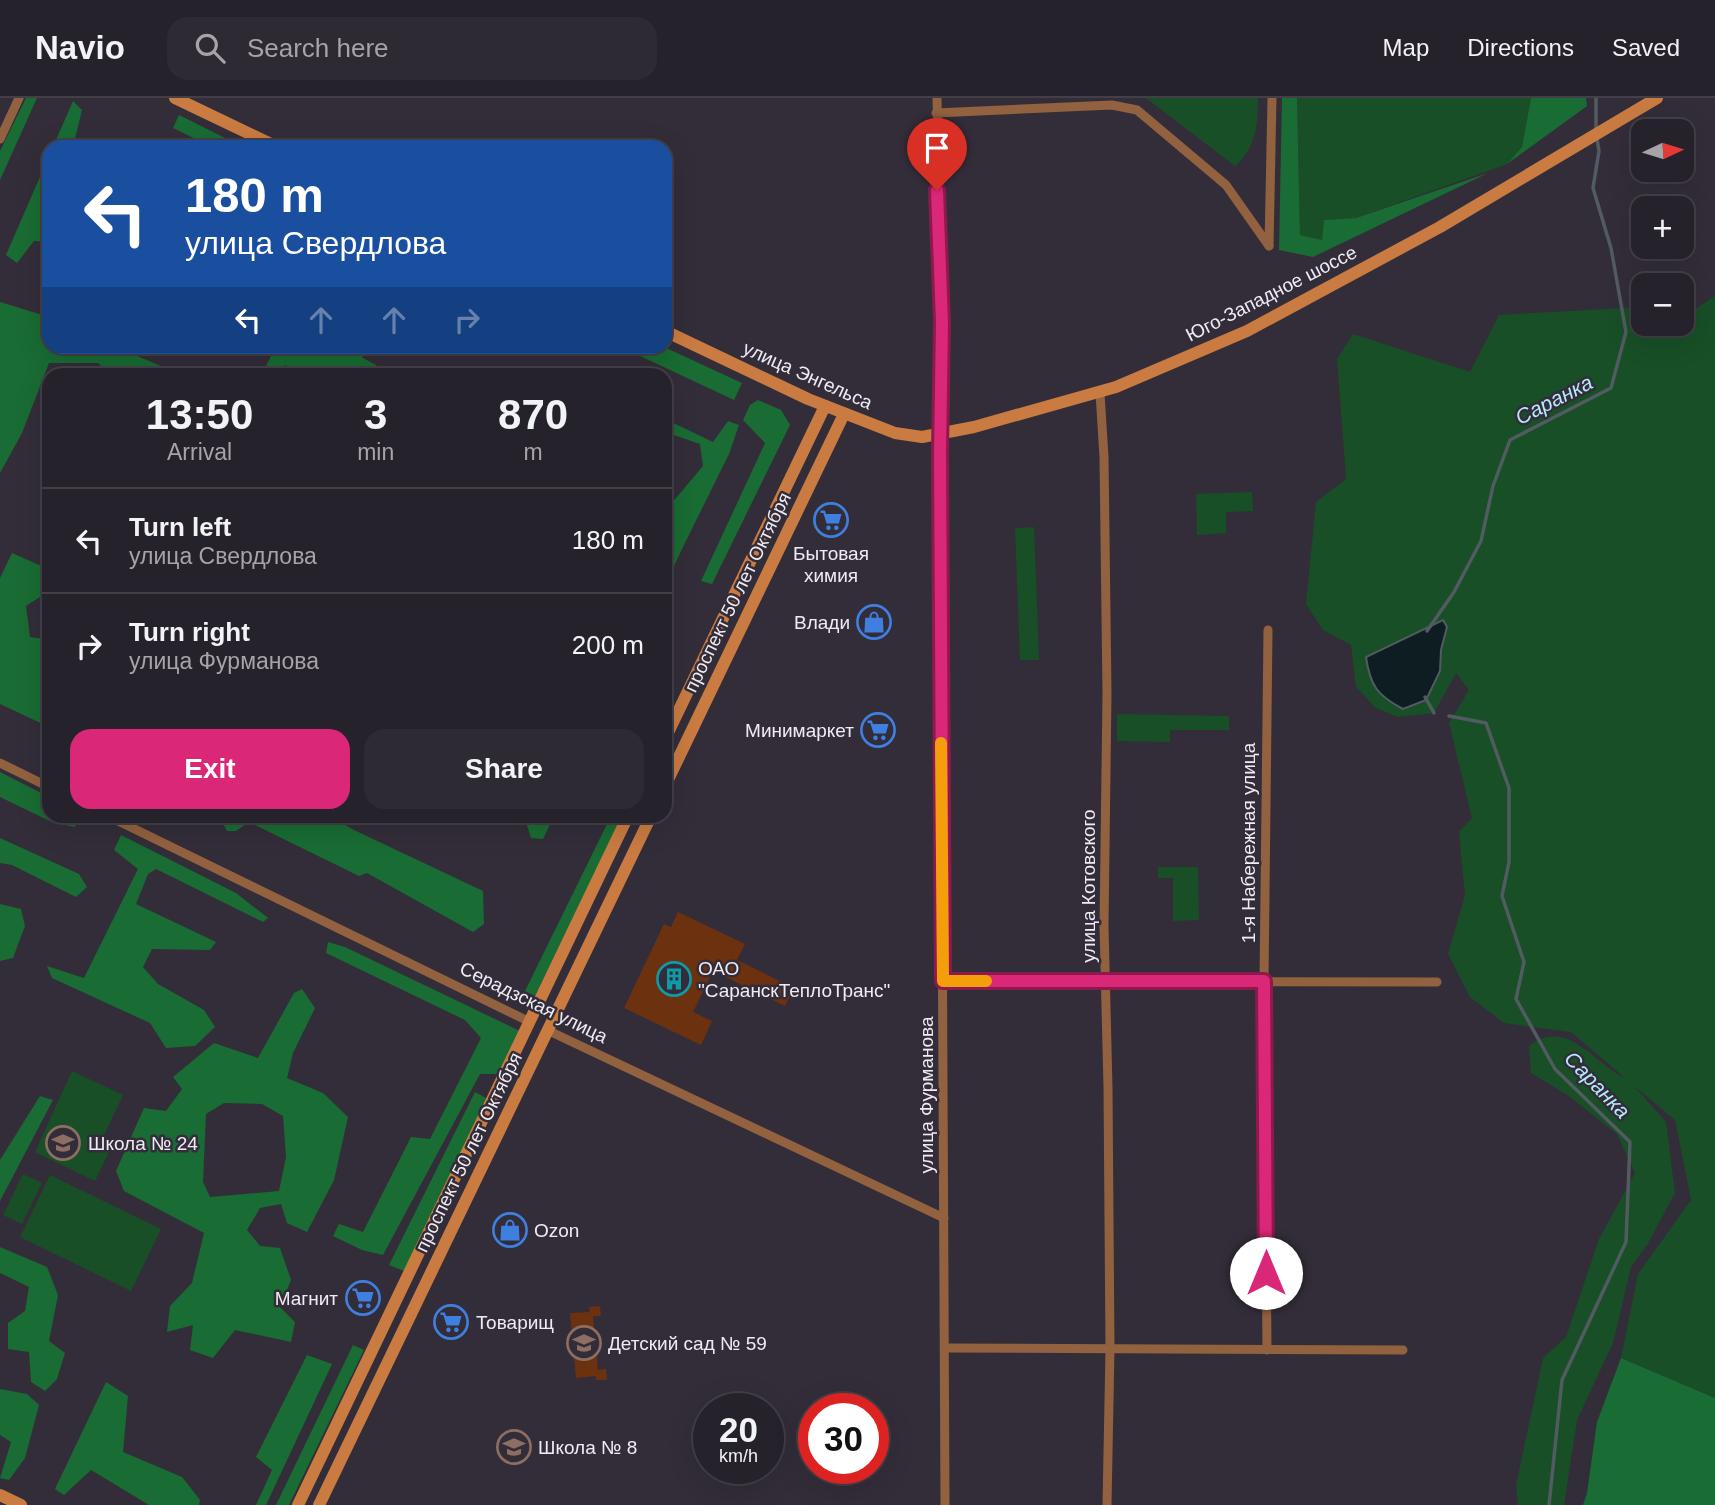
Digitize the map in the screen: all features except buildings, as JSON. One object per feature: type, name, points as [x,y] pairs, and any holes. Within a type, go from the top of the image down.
[{"type":"main road","points":[[175,98],[263,140]]},
{"type":"main road","name":"Юго-Западное шоссе","points":[[941,434],[1002,421],[1100,393],[1222,342],[1303,303],[1440,227],[1657,98]]},
{"type":"main road","name":"улица Энгельса","points":[[672,334],[825,407],[895,433],[922,437],[941,434]]},
{"type":"main road","name":"проспект 50 лет Октября","points":[[672,724],[825,407]]},
{"type":"main road","name":"проспект 50 лет Октября","points":[[672,771],[844,414]]},
{"type":"main road","name":"проспект 50 лет Октября","points":[[298,1505],[625,823]]},
{"type":"main road","name":"проспект 50 лет Октября","points":[[319,1505],[648,823]]},
{"type":"main road","name":"Серадзская улица","points":[[530,1022],[547,1030]]},
{"type":"main road","points":[[0,1495],[21,1505]]},
{"type":"street","points":[[0,139],[19,98]]},
{"type":"street","name":"улица Фурманова","points":[[936,98],[942,322],[945,1505]]},
{"type":"street","points":[[936,113],[1112,105],[1137,110],[1226,186],[1269,246],[1272,98]]},
{"type":"street","name":"улица Котовского","points":[[1100,393],[1104,457],[1107,692],[1104,926],[1110,1349],[1107,1505]]},
{"type":"street","name":"1-я Набережная улица","points":[[1267,1350],[1264,981],[1268,630]]},
{"type":"street","points":[[0,763],[42,784]]},
{"type":"street","name":"Серадзская улица","points":[[122,823],[530,1022]]},
{"type":"street","points":[[943,981],[1437,982]]},
{"type":"street","name":"Серадзская улица","points":[[547,1030],[944,1218]]},
{"type":"street","points":[[945,1348],[1403,1350]]},
{"type":"green space","points":[[26,98],[37,98],[0,180],[0,151]]},
{"type":"green space","points":[[1146,98],[1258,98],[1252,143],[1235,166]]},
{"type":"green space","points":[[1282,98],[1297,98],[1300,235],[1322,240],[1324,220],[1356,218],[1488,173],[1313,257],[1279,250]]},
{"type":"green space","points":[[1297,98],[1531,98],[1522,147],[1507,164],[1356,218],[1325,220],[1322,240],[1300,235]]},
{"type":"green space","points":[[1531,98],[1586,98],[1587,106],[1507,164],[1522,147]]},
{"type":"green space","points":[[73,101],[82,110],[75,140],[56,140]]},
{"type":"green space","points":[[179,115],[229,140],[198,140],[173,128]]},
{"type":"green space","points":[[42,172],[42,242],[34,241],[17,263],[6,255]]},
{"type":"green space","points":[[1715,296],[1715,1398],[1621,1358],[1638,1274],[1691,1200],[1675,1120],[1633,1085],[1666,1122],[1675,1193],[1647,1245],[1631,1267],[1613,1343],[1577,1420],[1564,1505],[1518,1505],[1516,1485],[1543,1358],[1566,1337],[1599,1239],[1635,1173],[1617,1134],[1569,1096],[1531,1073],[1529,1046],[1543,1038],[1568,1039],[1625,1078],[1571,1032],[1504,1023],[1470,997],[1448,954],[1465,895],[1459,832],[1472,818],[1449,723],[1469,690],[1456,673],[1434,713],[1398,717],[1376,708],[1356,687],[1351,645],[1323,630],[1306,604],[1316,502],[1346,479],[1337,359],[1353,334],[1470,372],[1499,315],[1631,309],[1631,336],[1694,336],[1694,310]],"holes":[[[1443,620],[1447,627],[1441,650],[1440,671],[1366,657]]]},
{"type":"green space","points":[[0,302],[42,315],[42,354],[133,354],[166,368],[103,368],[98,363],[49,363],[47,368],[42,368],[42,381],[22,433],[0,473]]},
{"type":"green space","points":[[672,351],[742,383],[734,400],[672,371],[672,368],[666,368],[636,354],[672,354]]},
{"type":"green space","points":[[272,354],[361,354],[381,368],[291,368],[285,365],[283,368],[265,368]]},
{"type":"green space","points":[[758,400],[781,410],[790,425],[712,584],[701,581],[765,443],[743,420],[750,405]]},
{"type":"green space","points":[[728,421],[739,425],[729,454],[672,567],[672,503],[703,466],[700,444],[672,434],[672,422],[713,442]]},
{"type":"green space","points":[[1252,492],[1253,511],[1226,512],[1226,533],[1197,535],[1196,494]]},
{"type":"green space","points":[[1034,527],[1039,660],[1020,660],[1015,528]]},
{"type":"green space","points":[[12,553],[42,566],[42,596],[26,606],[30,637],[42,639],[42,724],[0,704],[0,578]]},
{"type":"green space","points":[[1117,714],[1229,716],[1229,730],[1170,730],[1170,742],[1117,741]]},
{"type":"green space","points":[[0,772],[42,793],[42,817],[0,797]]},
{"type":"green space","points":[[54,823],[76,823],[75,827]]},
{"type":"green space","points":[[223,823],[248,823],[236,831],[227,831]]},
{"type":"green space","points":[[251,823],[342,823],[483,891],[484,924],[473,932],[367,873],[359,876]]},
{"type":"green space","points":[[526,823],[551,823],[543,839],[531,838]]},
{"type":"green space","points":[[608,823],[620,823],[535,996],[525,991]]},
{"type":"green space","points":[[121,835],[236,893],[268,918],[263,922],[156,869],[148,874],[136,904],[216,942],[210,950],[152,949],[143,967],[158,984],[204,1010],[215,1027],[195,1046],[166,1048],[150,1023],[52,978],[47,966],[84,978],[138,869],[114,850]]},
{"type":"green space","points":[[0,838],[79,874],[87,887],[76,897],[12,865],[0,863]]},
{"type":"green space","points":[[1158,867],[1198,867],[1199,920],[1173,921],[1173,878],[1158,878]]},
{"type":"green space","points":[[0,904],[21,909],[25,926],[13,958],[0,961]]},
{"type":"green space","points":[[328,942],[345,947],[520,1031],[499,1074],[480,1074],[383,1255],[362,1250],[333,1236],[339,1224],[363,1232],[411,1137],[430,1139],[481,1038],[465,1020],[326,953]]},
{"type":"green space","points":[[302,989],[315,1008],[293,1053],[287,1078],[323,1093],[348,1117],[334,1180],[307,1232],[287,1223],[281,1204],[260,1208],[247,1230],[260,1246],[280,1248],[291,1280],[280,1307],[295,1322],[291,1342],[235,1330],[213,1358],[190,1350],[193,1325],[167,1332],[170,1306],[192,1283],[204,1233],[124,1191],[116,1171],[144,1108],[166,1111],[182,1089],[173,1077],[214,1043],[258,1058],[294,993]],"holes":[[[224,1103],[262,1104],[283,1116],[286,1157],[279,1191],[210,1197],[203,1182],[206,1114]]]},
{"type":"green space","points":[[72,1071],[123,1095],[100,1144],[110,1150],[95,1181],[35,1152]]},
{"type":"green space","points":[[475,1092],[488,1099],[404,1271],[389,1265]]},
{"type":"green space","points":[[40,1096],[53,1100],[0,1201],[0,1160]]},
{"type":"green space","points":[[23,1174],[42,1183],[22,1224],[3,1215]]},
{"type":"green space","points":[[50,1175],[161,1229],[131,1291],[20,1237]]},
{"type":"green space","points":[[0,1247],[47,1267],[58,1295],[49,1341],[65,1353],[57,1379],[45,1391],[31,1382],[29,1352],[8,1349],[8,1323],[25,1311],[29,1287],[0,1273]]},
{"type":"green space","points":[[353,1345],[364,1350],[289,1505],[276,1505]]},
{"type":"green space","points":[[307,1355],[332,1364],[266,1505],[256,1505],[272,1470],[256,1457]]},
{"type":"green space","points":[[1621,1358],[1715,1398],[1715,1505],[1583,1505],[1597,1422]]},
{"type":"green space","points":[[106,1382],[128,1396],[123,1452],[182,1477],[200,1500],[199,1505],[149,1505],[91,1470],[64,1495],[55,1489]]},
{"type":"green space","points":[[0,1389],[27,1394],[39,1405],[25,1458],[9,1480],[0,1478],[11,1442],[0,1435]]},
{"type":"shaded area","points":[[1443,620],[1447,627],[1441,650],[1440,671],[1426,700],[1403,709],[1377,689],[1370,676],[1366,657]]},
{"type":"waterway","name":"Саранка","points":[[1596,98],[1596,131]]},
{"type":"waterway","name":"Саранка","points":[[1427,631],[1454,592],[1481,541],[1493,486],[1510,440],[1611,388],[1626,332],[1611,248],[1593,188],[1599,151],[1597,139]]},
{"type":"waterway","name":"Саранка","points":[[1425,697],[1434,713]]},
{"type":"waterway","name":"Саранка","points":[[1449,716],[1486,723],[1509,788],[1509,862],[1502,896],[1524,962],[1516,999],[1555,1069],[1630,1142],[1626,1242],[1562,1380],[1549,1505]]},
{"type":"slow traffic","points":[[941,743],[943,981],[986,981]]},
{"type":"place","name":"Бытовая химия","points":[[831,520]]},
{"type":"place","name":"Влади","points":[[874,622]]},
{"type":"place","name":"Минимаркет","points":[[878,730]]},
{"type":"place","name":"ОАО \"СаранскТеплоТранс\"","points":[[674,979]]},
{"type":"place","name":"Школа № 24","points":[[63,1143]]},
{"type":"place","name":"Ozon","points":[[510,1230]]},
{"type":"place","name":"Магнит","points":[[363,1298]]},
{"type":"place","name":"Товарищ","points":[[451,1322]]},
{"type":"place","name":"Детский сад № 59","points":[[584,1343]]},
{"type":"place","name":"Школа № 8","points":[[514,1447]]},
{"type":"route","points":[[937,190],[942,322],[940,453],[943,981],[1264,981],[1266,1273]]}]
